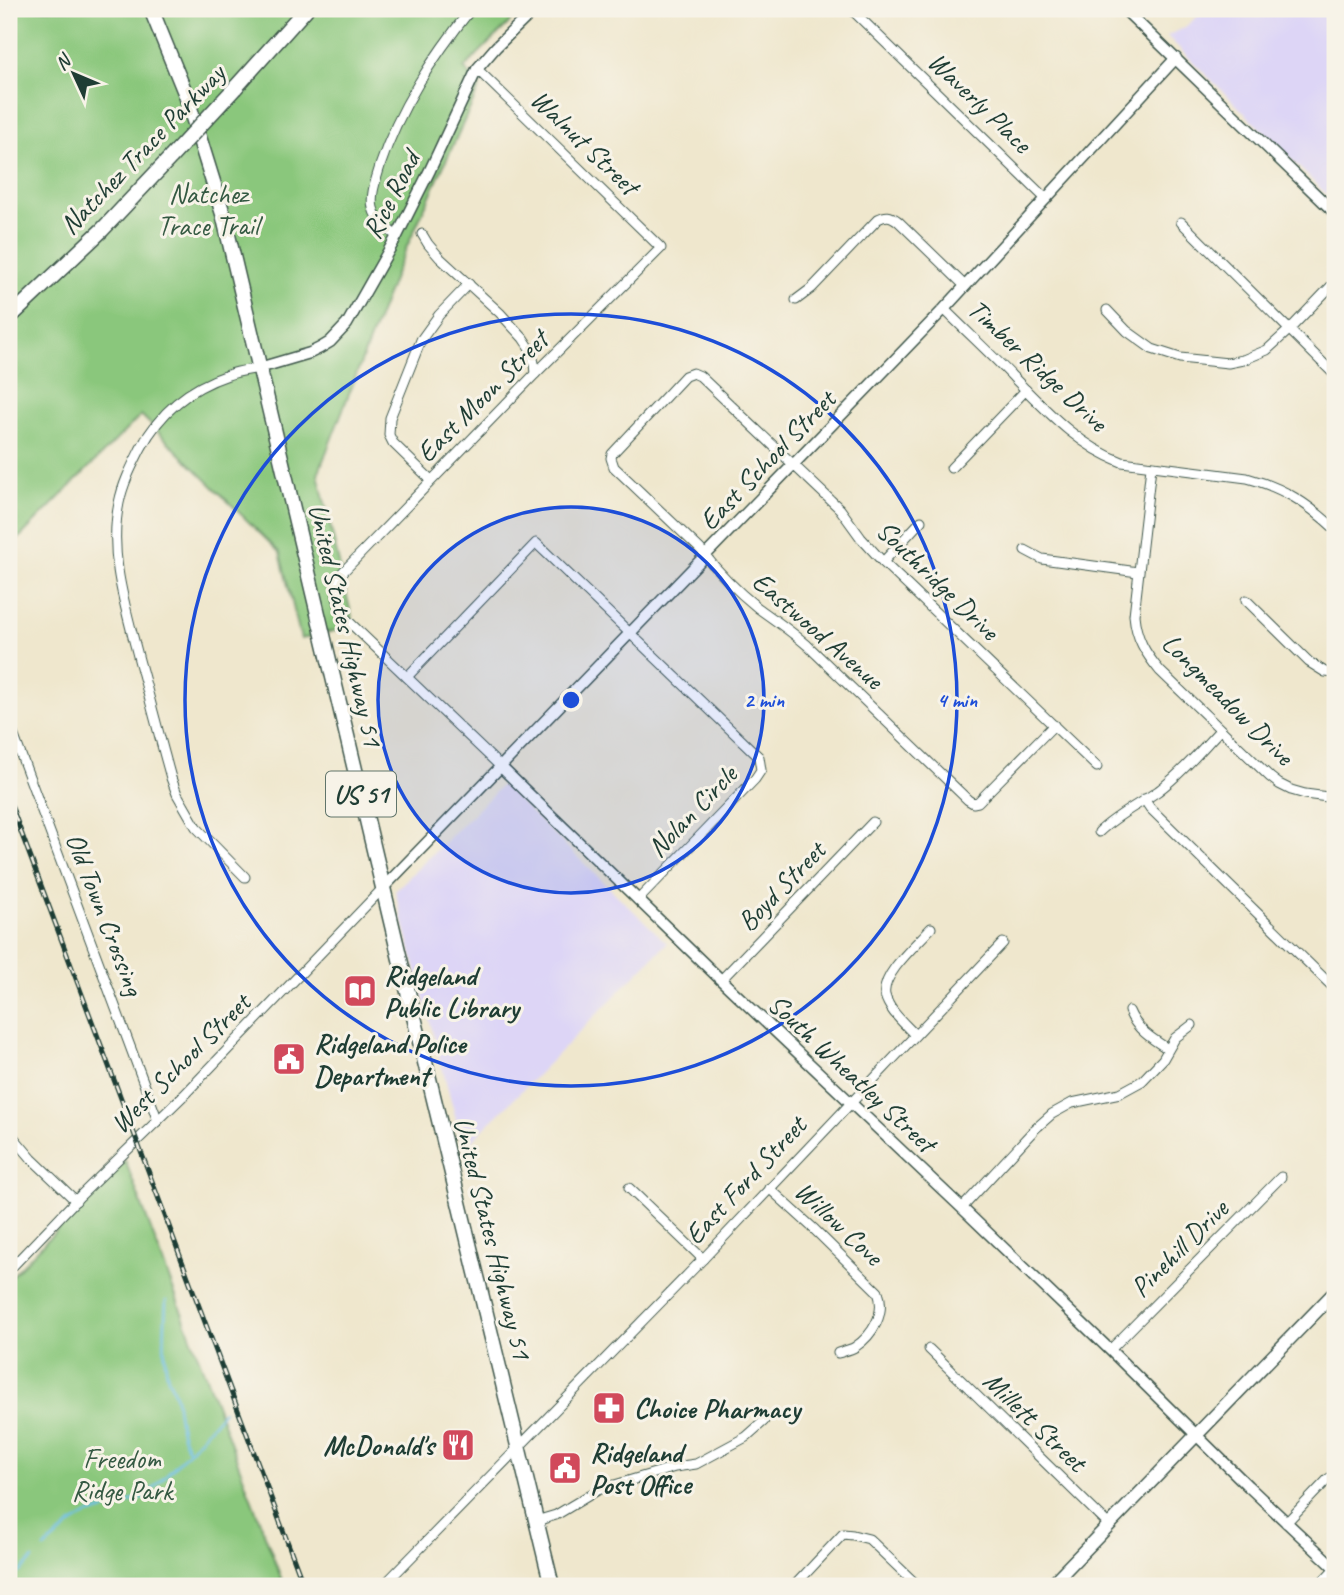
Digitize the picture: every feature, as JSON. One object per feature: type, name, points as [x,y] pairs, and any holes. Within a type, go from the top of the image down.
[{"type":"main road","name":"United States Highway 51","points":[[151,9],[187,95],[229,239],[552,1586]]},
{"type":"main road","name":"Natchez Trace Parkway","points":[[9,318],[102,230],[306,9]]},
{"type":"main road","points":[[1050,1586],[1335,1292]]},
{"type":"street","points":[[397,236],[376,217],[372,202],[374,183],[395,128],[419,82],[471,9]]},
{"type":"street","name":"Rice Road","points":[[259,368],[310,353],[340,334],[356,311],[397,236],[477,69],[535,9]]},
{"type":"street","name":"Waverly Place","points":[[851,9],[1046,199]]},
{"type":"street","points":[[1124,9],[1335,213]]},
{"type":"street","name":"East School Street","points":[[383,888],[944,309],[1176,58]]},
{"type":"street","name":"Walnut Street","points":[[477,69],[661,248]]},
{"type":"street","points":[[796,300],[812,288],[878,219],[884,216],[892,216],[898,221],[965,286]]},
{"type":"street","points":[[1181,222],[1335,375]]},
{"type":"street","points":[[422,234],[440,258],[523,338],[531,350],[535,373]]},
{"type":"street","name":"East Moon Street","points":[[340,609],[335,587],[337,578],[535,373],[661,248]]},
{"type":"street","points":[[1107,310],[1127,331],[1152,349],[1180,358],[1228,363],[1267,350],[1335,282]]},
{"type":"street","points":[[431,480],[393,443],[389,435],[390,418],[421,340],[469,284]]},
{"type":"street","name":"Timber Ridge Drive","points":[[944,309],[1026,390],[1088,446],[1122,462],[1262,482],[1306,503],[1335,528]]},
{"type":"street","points":[[245,877],[196,827],[171,778],[120,587],[116,531],[119,503],[129,472],[148,435],[164,414],[189,393],[229,374],[259,368]]},
{"type":"street","name":"Southridge Drive","points":[[705,556],[614,467],[611,458],[614,451],[685,376],[693,373],[700,376],[840,509],[883,562],[1097,767]]},
{"type":"street","points":[[951,468],[1026,390]]},
{"type":"street","name":"Longmeadow Drive","points":[[1151,467],[1134,615],[1135,628],[1145,653],[1220,730],[1279,784],[1305,794],[1335,798]]},
{"type":"street","points":[[883,562],[921,522]]},
{"type":"street","name":"Nolan Circle","points":[[407,677],[536,543],[760,757],[761,769],[755,779],[638,900]]},
{"type":"street","points":[[1025,550],[1042,559],[1138,572]]},
{"type":"street","name":"Eastwood Avenue","points":[[705,556],[741,594],[793,632],[973,803],[978,802],[1054,725]]},
{"type":"street","points":[[1246,600],[1309,662],[1325,672],[1335,673]]},
{"type":"street","name":"South Wheatley Street","points":[[340,609],[345,618],[1335,1568]]},
{"type":"street","name":"Old Town Crossing","points":[[9,723],[158,1121]]},
{"type":"street","points":[[1100,832],[1169,782],[1220,730]]},
{"type":"street","points":[[1144,799],[1150,808],[1335,989]]},
{"type":"street","name":"Boyd Street","points":[[721,980],[873,822]]},
{"type":"street","name":"West School Street","points":[[9,1270],[158,1121],[383,888]]},
{"type":"street","points":[[915,1035],[892,1010],[885,995],[886,982],[895,967],[931,928]]},
{"type":"street","name":"East Ford Street","points":[[383,1586],[703,1259],[1003,943]]},
{"type":"street","points":[[1129,1012],[1142,1032],[1168,1049]]},
{"type":"street","points":[[962,1208],[1052,1114],[1072,1103],[1120,1093],[1142,1081],[1154,1070],[1175,1038],[1192,1025]]},
{"type":"street","points":[[9,1132],[32,1159],[76,1201]]},
{"type":"street","name":"Pinehill Drive","points":[[1110,1350],[1281,1177]]},
{"type":"street","points":[[629,1188],[703,1259]]},
{"type":"street","name":"Willow Cove","points":[[769,1188],[878,1292],[882,1310],[874,1328],[854,1348],[838,1353]]},
{"type":"street","name":"Millett Street","points":[[929,1349],[1109,1525]]},
{"type":"street","points":[[536,1521],[556,1515],[598,1490],[675,1467],[696,1464],[746,1437],[764,1421]]},
{"type":"street","points":[[1286,1522],[1335,1475]]},
{"type":"street","points":[[794,1586],[843,1534],[869,1539],[918,1586]]},
{"type":"street","points":[[1318,1586],[1335,1568]]},
{"type":"shaded area","points":[[1206,9],[1335,9],[1335,203],[1167,36],[1184,28]]},
{"type":"shaded area","points":[[502,785],[667,943],[464,1149],[395,891]]},
{"type":"green space","name":"Natchez Trace Trail","points":[[9,9],[523,9],[464,68],[480,86],[399,264],[318,474],[354,626],[301,639],[280,553],[141,415],[9,548]]},
{"type":"green space","name":"Freedom Ridge Park","points":[[125,1160],[284,1586],[9,1586],[9,1279]]},
{"type":"waterway","points":[[166,1301],[166,1369],[176,1398],[181,1432],[189,1451],[224,1411]]},
{"type":"waterway","points":[[44,1548],[87,1515],[146,1496],[189,1451]]},
{"type":"waterway","points":[[10,1586],[14,1575],[33,1559]]},
{"type":"railway","points":[[9,800],[304,1586]]},
{"type":"place","name":"Ridgeland Public Library","points":[[360,991]]},
{"type":"place","name":"Ridgeland Police Department","points":[[289,1059]]},
{"type":"place","name":"Choice Pharmacy","points":[[609,1408]]},
{"type":"place","name":"McDonald's","points":[[458,1445]]},
{"type":"place","name":"Ridgeland Post Office","points":[[565,1468]]}]
